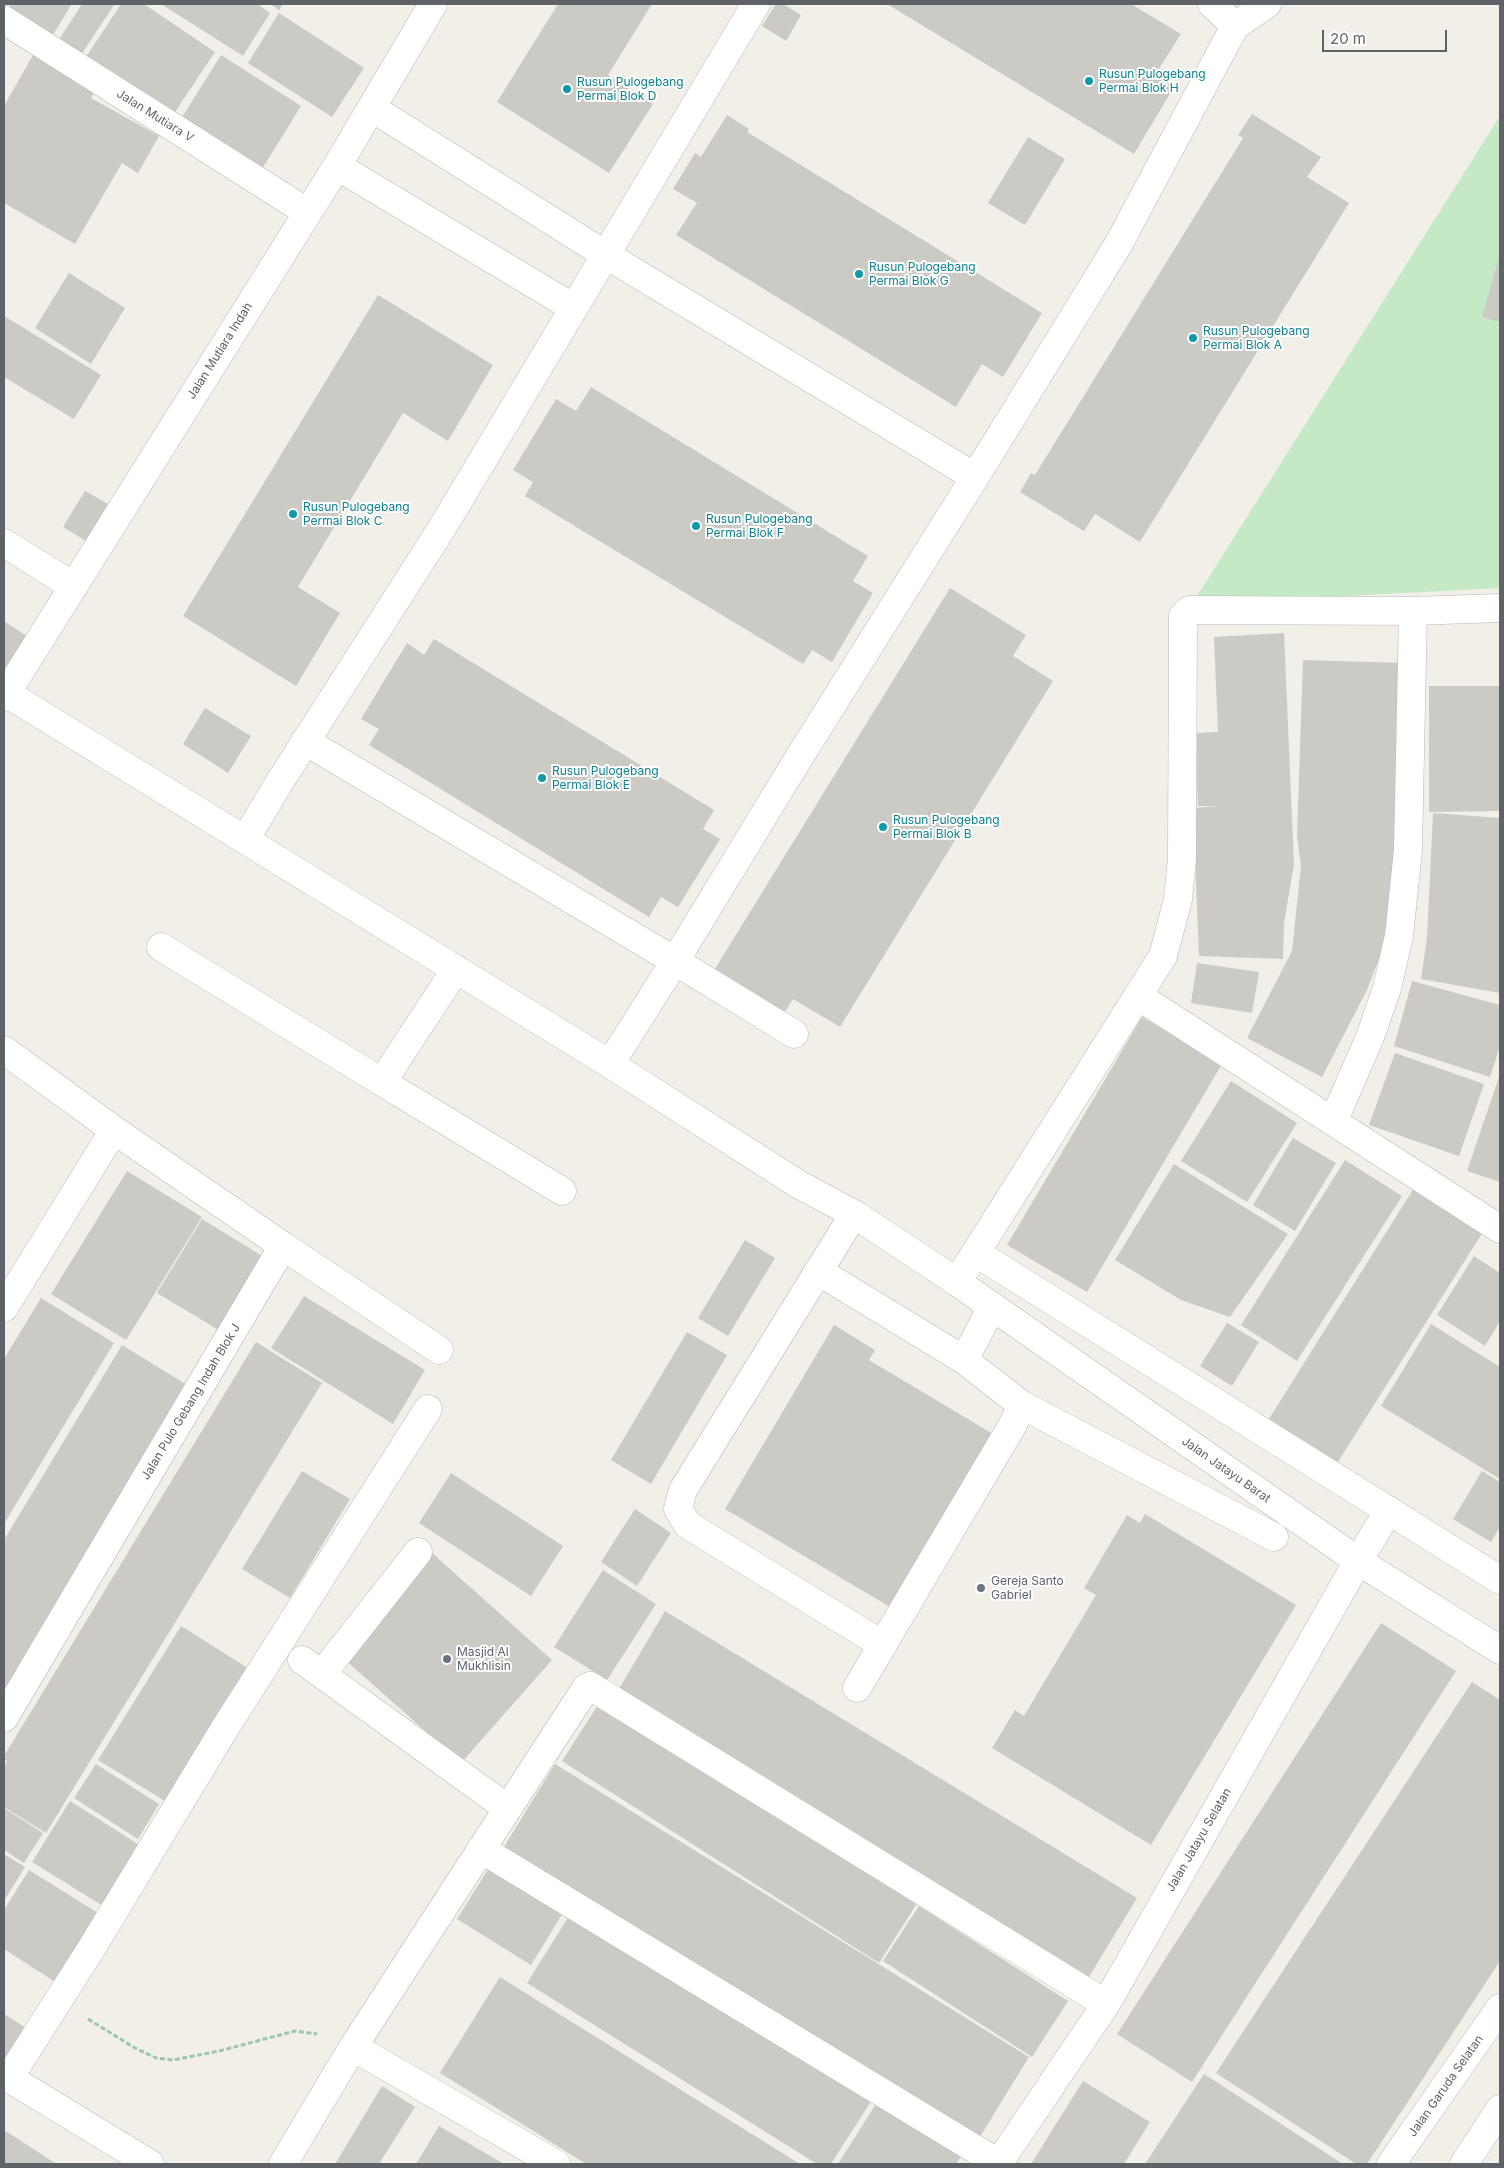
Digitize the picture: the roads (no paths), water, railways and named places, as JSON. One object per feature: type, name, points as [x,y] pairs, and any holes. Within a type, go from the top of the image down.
[{"type":"street","name":"Jalan Mutiara Indah","points":[[5,695],[337,166],[433,4]]},
{"type":"street","points":[[246,840],[305,741],[442,528],[756,4]]},
{"type":"street","points":[[1212,4],[1235,26]]},
{"type":"street","points":[[610,1064],[1118,245],[1235,26],[1267,4]]},
{"type":"street","name":"Jalan Mutiara V","points":[[4,20],[307,212]]},
{"type":"street","points":[[372,108],[606,255],[975,477]]},
{"type":"street","points":[[337,166],[574,308]]},
{"type":"street","points":[[4,543],[73,586]]},
{"type":"street","points":[[957,1282],[1164,956],[1178,899],[1182,859],[1183,616],[1190,610],[1413,611],[1500,608]]},
{"type":"street","points":[[1333,1122],[1370,1037],[1387,988],[1399,936],[1408,840],[1413,611]]},
{"type":"street","name":"Jalan Jatayu Barat","points":[[5,695],[456,969],[610,1064],[798,1184],[854,1214],[957,1282],[1358,1561],[1500,1650]]},
{"type":"street","points":[[305,741],[794,1034]]},
{"type":"street","points":[[161,947],[562,1191]]},
{"type":"street","points":[[382,1082],[456,969]]},
{"type":"street","points":[[1138,996],[1500,1229]]},
{"type":"street","points":[[4,1050],[114,1130],[439,1350]]},
{"type":"street","points":[[4,1308],[114,1130]]},
{"type":"street","points":[[854,1214],[683,1490],[678,1509],[688,1525],[883,1645]]},
{"type":"street","name":"Jalan Pulo Gebang Indah Blok J","points":[[4,1718],[283,1246]]},
{"type":"street","points":[[976,1253],[1500,1580]]},
{"type":"street","points":[[818,1271],[964,1360],[1022,1405],[1274,1537]]},
{"type":"street","points":[[964,1360],[992,1308]]},
{"type":"street","points":[[858,1688],[1012,1426],[1022,1405]]},
{"type":"street","points":[[150,2164],[6,2077],[58,2000],[230,1720],[428,1409]]},
{"type":"street","name":"Jalan Jatayu Selatan","points":[[998,2164],[1106,2004],[1358,1561],[1389,1510]]},
{"type":"street","points":[[418,1552],[312,1667],[507,1808]]},
{"type":"street","points":[[283,2164],[353,2047],[507,1808],[586,1688],[590,1686],[1106,2004]]},
{"type":"street","points":[[481,1849],[998,2164]]},
{"type":"street","name":"Jalan Garuda Selatan","points":[[1391,2164],[1500,2008]]},
{"type":"street","points":[[353,2047],[556,2164]]},
{"type":"street","points":[[1464,2164],[1500,2109]]},
{"type":"place","name":"Rusun Pulogebang Permai Blok H","points":[[1089,81]]},
{"type":"place","name":"Rusun Pulogebang Permai Blok D","points":[[567,89]]},
{"type":"place","name":"Rusun Pulogebang Permai Blok G","points":[[859,274]]},
{"type":"place","name":"Rusun Pulogebang Permai Blok A","points":[[1193,338]]},
{"type":"place","name":"Rusun Pulogebang Permai Blok C","points":[[293,514]]},
{"type":"place","name":"Rusun Pulogebang Permai Blok F","points":[[696,526]]},
{"type":"place","name":"Rusun Pulogebang Permai Blok E","points":[[542,778]]},
{"type":"place","name":"Rusun Pulogebang Permai Blok B","points":[[883,827]]},
{"type":"place","name":"Gereja Santo Gabriel","points":[[981,1588]]},
{"type":"place","name":"Masjid Al Mukhlisin","points":[[447,1659]]}]
